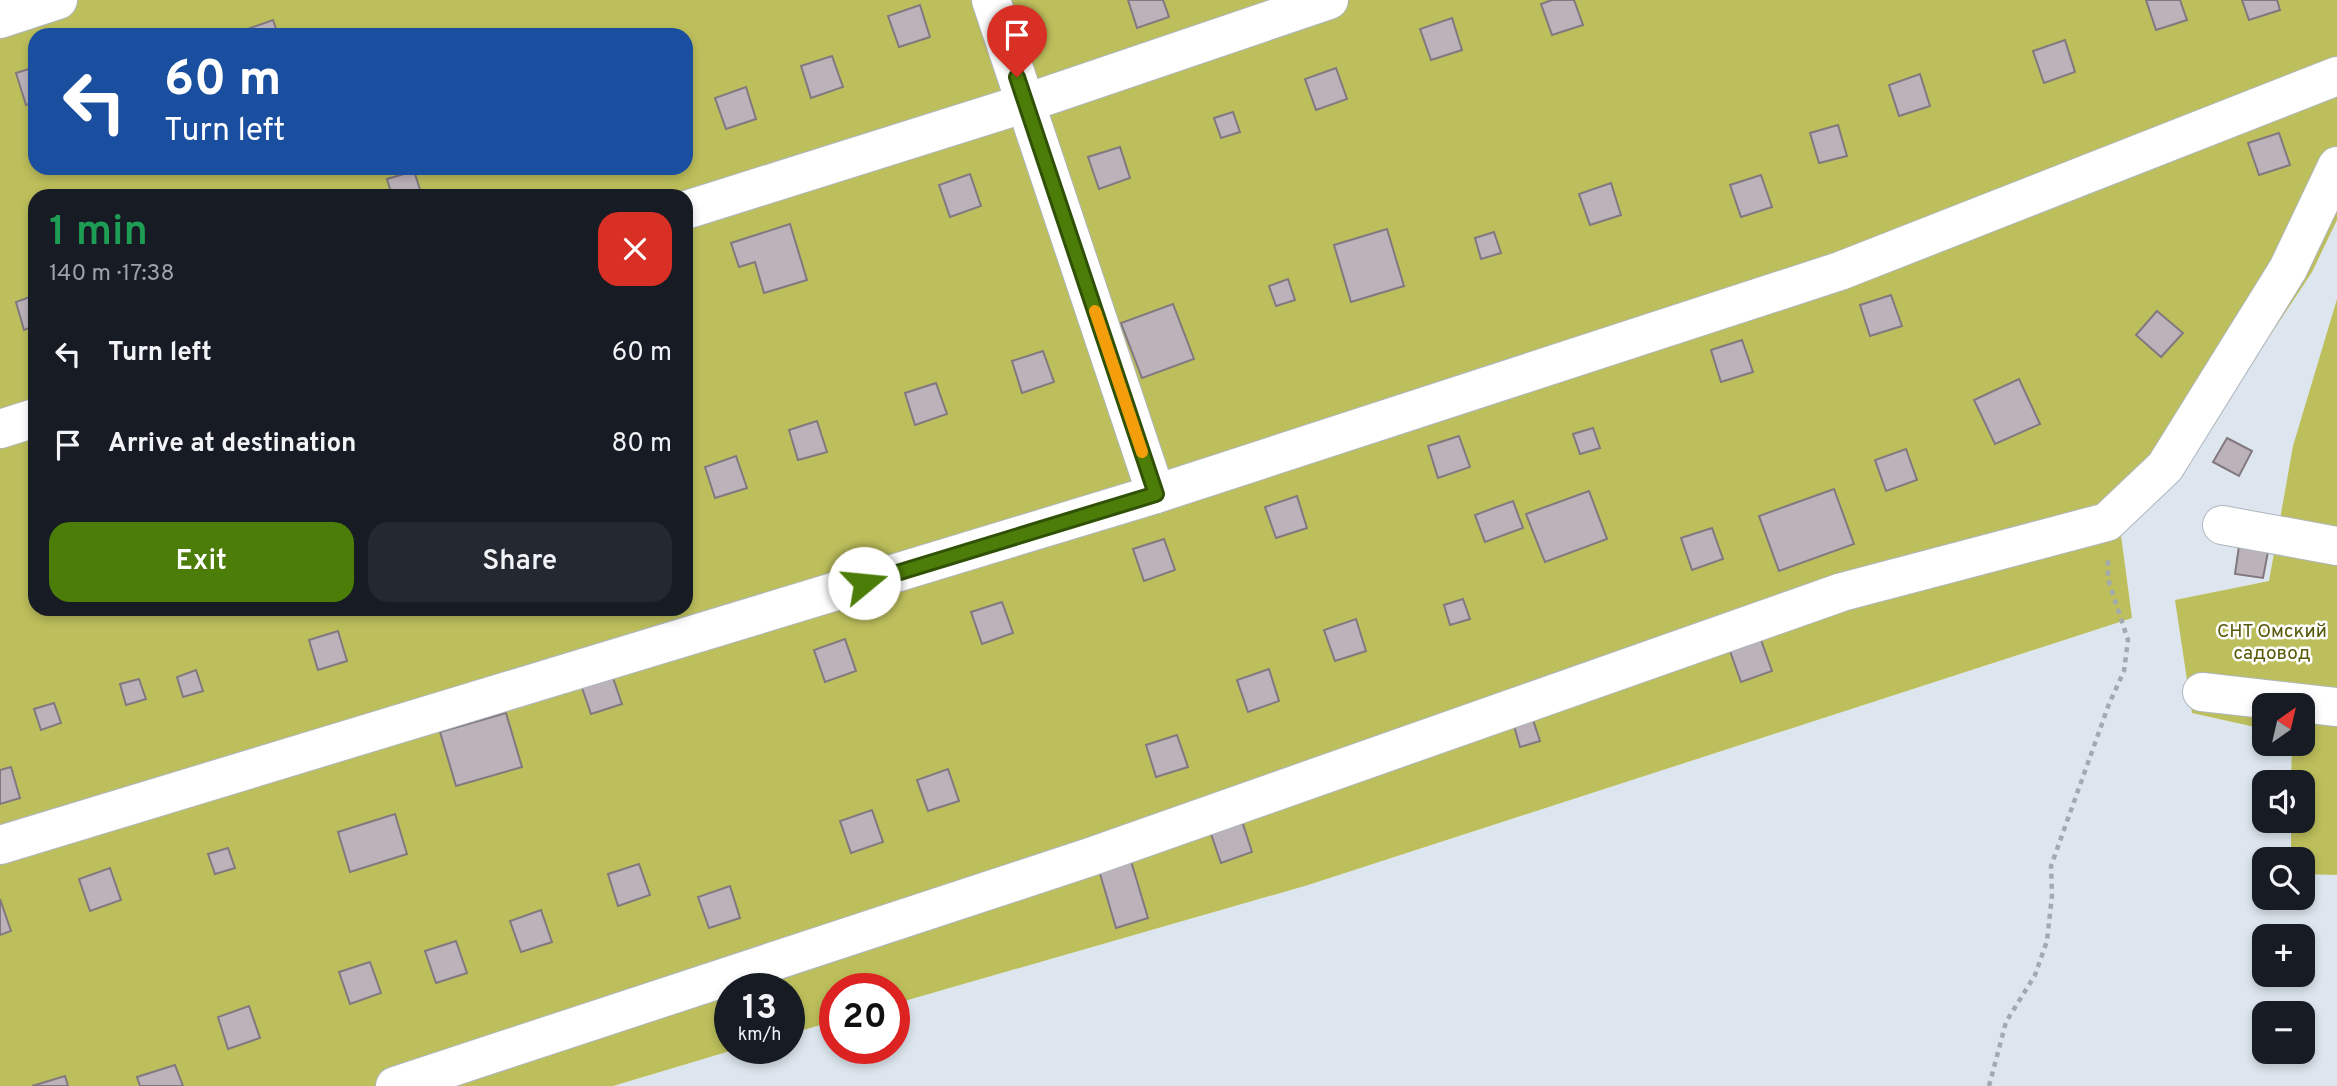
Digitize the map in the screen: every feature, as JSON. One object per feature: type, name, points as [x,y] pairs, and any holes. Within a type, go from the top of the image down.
[{"type":"lane","points":[[0,19],[58,0]]},
{"type":"lane","points":[[990,0],[1156,494]]},
{"type":"lane","points":[[693,208],[1026,103],[1329,0]]},
{"type":"lane","points":[[0,845],[1156,494],[1840,271],[2337,76]]},
{"type":"lane","points":[[395,1086],[1090,857],[1842,592],[2107,522],[2165,467],[2288,269],[2337,166]]},
{"type":"lane","points":[[0,429],[28,420]]},
{"type":"lane","points":[[2222,525],[2337,547]]},
{"type":"lane","points":[[2202,692],[2337,707]]},
{"type":"path","points":[[1989,1086],[2006,1022],[2035,975],[2047,941],[2052,895],[2051,866],[2109,704],[2124,671],[2128,640],[2108,579],[2107,522]]},
{"type":"green space","points":[[0,0],[2337,0],[2337,220],[2312,272],[2178,475],[2120,528],[2132,618],[1308,885],[910,999],[910,973],[819,973],[819,1026],[805,1029],[805,973],[714,973],[714,1056],[613,1086],[0,1086]]},
{"type":"green space","name":"СНТ Омский садовод","points":[[2337,299],[2337,875],[2315,874],[2315,847],[2291,847],[2291,833],[2315,833],[2315,770],[2291,770],[2292,756],[2315,756],[2315,693],[2252,693],[2252,726],[2192,713],[2175,600],[2269,581],[2293,446]]},
{"type":"building","points":[[1128,0],[1163,0],[1169,17],[1137,28]]},
{"type":"building","points":[[1552,0],[1574,0],[1583,25],[1552,35],[1541,4]]},
{"type":"building","points":[[2146,0],[2180,0],[2187,20],[2156,30]]},
{"type":"building","points":[[2242,0],[2277,0],[2280,10],[2249,20]]},
{"type":"building","points":[[920,5],[930,37],[899,47],[888,16]]},
{"type":"building","points":[[1452,18],[1462,50],[1431,60],[1420,29]]},
{"type":"building","points":[[273,20],[276,28],[250,28]]},
{"type":"building","points":[[2065,40],[2075,72],[2044,83],[2033,51]]},
{"type":"building","points":[[832,56],[843,87],[811,98],[801,66]]},
{"type":"building","points":[[1336,68],[1347,99],[1316,110],[1305,79]]},
{"type":"building","points":[[28,69],[28,104],[26,105],[16,73]]},
{"type":"building","points":[[1920,74],[1930,106],[1899,116],[1889,85]]},
{"type":"building","points":[[746,87],[756,119],[726,129],[715,98]]},
{"type":"building","points":[[1233,112],[1240,132],[1221,138],[1214,118]]},
{"type":"building","points":[[1838,125],[1847,156],[1819,163],[1810,133]]},
{"type":"building","points":[[2279,133],[2290,165],[2259,175],[2248,143]]},
{"type":"building","points":[[1120,147],[1130,178],[1099,189],[1088,157]]},
{"type":"building","points":[[970,174],[981,206],[950,217],[939,185]]},
{"type":"building","points":[[415,175],[420,189],[390,189],[387,179]]},
{"type":"building","points":[[1761,175],[1772,207],[1741,217],[1730,185]]},
{"type":"building","points":[[1611,183],[1621,215],[1590,225],[1579,194]]},
{"type":"building","points":[[790,224],[807,280],[764,293],[755,262],[739,267],[731,243]]},
{"type":"building","points":[[1387,229],[1404,286],[1351,302],[1334,245]]},
{"type":"building","points":[[1494,232],[1501,253],[1481,259],[1475,238]]},
{"type":"building","points":[[1288,279],[1295,300],[1276,306],[1269,286]]},
{"type":"building","points":[[1891,295],[1902,326],[1870,336],[1860,305]]},
{"type":"building","points":[[28,298],[28,329],[24,330],[16,302]]},
{"type":"building","points":[[1173,304],[1194,359],[1142,378],[1121,323]]},
{"type":"building","points":[[2157,311],[2183,333],[2161,357],[2136,335]]},
{"type":"building","points":[[1742,340],[1753,372],[1721,382],[1711,350]]},
{"type":"building","points":[[1043,351],[1054,382],[1022,393],[1012,361]]},
{"type":"building","points":[[2019,379],[2040,424],[1995,444],[1974,400]]},
{"type":"building","points":[[936,383],[947,414],[915,425],[905,393]]},
{"type":"building","points":[[817,421],[827,452],[798,460],[789,430]]},
{"type":"building","points":[[1593,428],[1600,448],[1580,454],[1573,434]]},
{"type":"building","points":[[1459,436],[1470,467],[1438,478],[1428,446]]},
{"type":"building","points":[[2227,438],[2252,451],[2239,476],[2213,462]]},
{"type":"building","points":[[1906,449],[1917,480],[1886,491],[1875,460]]},
{"type":"building","points":[[736,456],[747,488],[715,498],[705,467]]},
{"type":"building","points":[[1834,489],[1854,544],[1779,571],[1759,516]]},
{"type":"building","points":[[1589,491],[1607,539],[1545,562],[1526,514]]},
{"type":"building","points":[[1297,496],[1307,528],[1276,538],[1265,507]]},
{"type":"building","points":[[1513,501],[1523,528],[1485,542],[1475,515]]},
{"type":"building","points":[[1712,528],[1723,559],[1692,570],[1681,538]]},
{"type":"building","points":[[1164,539],[1175,570],[1144,581],[1133,549]]},
{"type":"building","points":[[2239,546],[2268,552],[2263,578],[2235,574]]},
{"type":"building","points":[[1463,599],[1470,619],[1450,625],[1444,605]]},
{"type":"building","points":[[1002,602],[1013,633],[982,644],[971,612]]},
{"type":"building","points":[[1356,619],[1366,651],[1335,661],[1324,630]]},
{"type":"building","points":[[338,631],[347,661],[318,670],[309,640]]},
{"type":"building","points":[[845,639],[856,671],[825,682],[814,650]]},
{"type":"building","points":[[1761,640],[1772,671],[1741,682],[1730,651]]},
{"type":"building","points":[[1269,669],[1279,701],[1248,712],[1237,680]]},
{"type":"building","points":[[196,670],[203,691],[183,697],[177,677]]},
{"type":"building","points":[[611,672],[622,704],[591,714],[580,682]]},
{"type":"building","points":[[139,679],[146,699],[126,705],[120,684]]},
{"type":"building","points":[[54,703],[61,723],[41,730],[34,709]]},
{"type":"building","points":[[506,713],[522,767],[456,786],[440,732]]},
{"type":"building","points":[[1533,720],[1540,741],[1520,747],[1514,726]]},
{"type":"building","points":[[1177,735],[1188,767],[1156,777],[1146,745]]},
{"type":"building","points":[[11,767],[20,798],[0,804],[0,770]]},
{"type":"building","points":[[948,769],[959,801],[928,811],[917,780]]},
{"type":"building","points":[[872,810],[883,842],[851,853],[840,821]]},
{"type":"building","points":[[395,814],[407,854],[350,872],[338,832]]},
{"type":"building","points":[[1242,821],[1252,852],[1221,863],[1210,831]]},
{"type":"building","points":[[228,848],[235,868],[215,874],[208,854]]},
{"type":"building","points":[[1128,851],[1148,918],[1116,928],[1096,860]]},
{"type":"building","points":[[639,864],[650,895],[618,906],[608,874]]},
{"type":"building","points":[[110,868],[121,900],[90,911],[79,879]]},
{"type":"building","points":[[730,886],[740,918],[709,928],[698,897]]},
{"type":"building","points":[[0,899],[11,931],[0,935]]},
{"type":"building","points":[[541,910],[552,942],[521,952],[510,921]]},
{"type":"building","points":[[456,941],[467,973],[436,983],[425,951]]},
{"type":"building","points":[[370,962],[381,993],[350,1004],[339,972]]},
{"type":"building","points":[[249,1006],[260,1038],[228,1049],[218,1017]]},
{"type":"building","points":[[175,1065],[183,1086],[140,1086],[137,1077]]},
{"type":"building","points":[[65,1076],[68,1086],[32,1086]]},
{"type":"slow traffic","points":[[1095,311],[1142,452]]},
{"type":"route","points":[[864,583],[1156,494],[1017,77]]}]
